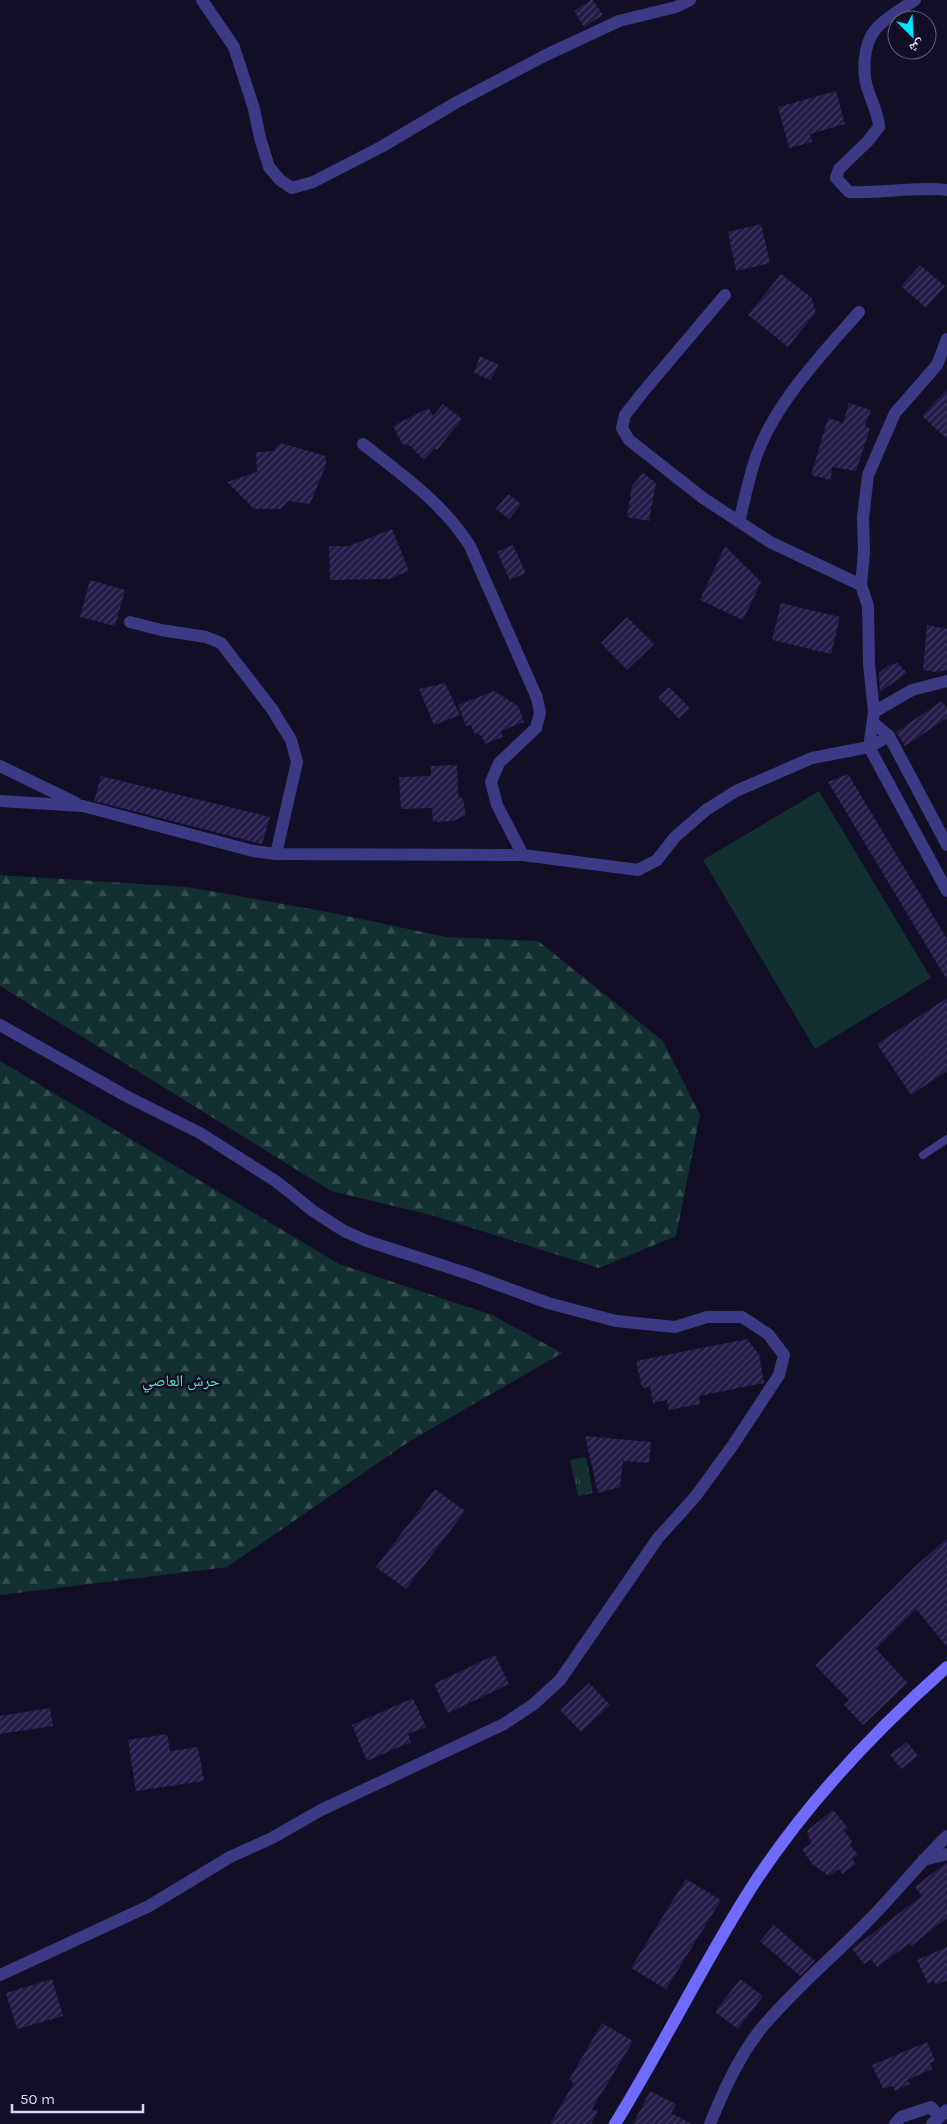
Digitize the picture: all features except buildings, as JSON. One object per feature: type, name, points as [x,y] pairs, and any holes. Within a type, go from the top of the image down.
[{"type":"street","points":[[202,0],[234,47],[270,167],[280,180],[292,188],[313,182],[381,147],[457,102],[546,56],[620,21],[676,7],[690,0]]},
{"type":"street","points":[[914,0],[875,30],[866,48],[867,88],[876,109],[878,127],[868,141],[839,169],[836,178],[849,192],[869,193],[915,188],[947,190]]},
{"type":"street","points":[[725,294],[625,415],[622,428],[628,440],[703,498],[770,542],[861,584]]},
{"type":"street","points":[[739,521],[757,454],[774,420],[808,371],[859,312]]},
{"type":"street","points":[[947,340],[937,365],[895,413],[868,474],[863,518],[864,552],[861,584],[868,606],[869,664],[874,717],[869,746],[947,891]]},
{"type":"street","points":[[363,444],[435,502],[457,525],[470,546],[536,698],[540,713],[536,728],[498,763],[491,782],[497,805],[523,855]]},
{"type":"street","points":[[130,622],[161,630],[206,637],[220,643],[272,709],[291,740],[297,762],[276,854]]},
{"type":"street","points":[[874,717],[912,690],[947,681]]},
{"type":"street","points":[[874,717],[889,736],[947,845]]},
{"type":"street","points":[[0,766],[83,806],[253,851],[276,854],[523,855],[638,870],[656,860],[675,837],[706,810],[736,791],[812,758],[869,746],[889,736]]},
{"type":"street","points":[[0,801],[83,806]]},
{"type":"street","points":[[930,861],[947,850]]},
{"type":"street","points":[[0,1025],[87,1074],[200,1133],[277,1182],[328,1221],[344,1231],[367,1241],[469,1274],[548,1304],[616,1321],[675,1327],[707,1317],[742,1317],[768,1334],[784,1355],[779,1376],[733,1445],[695,1496],[658,1538],[560,1680],[534,1704],[504,1724],[330,1806],[272,1838],[230,1857],[150,1906],[0,1974]]},
{"type":"street","points":[[615,2124],[744,1900],[792,1830],[864,1746],[914,1696],[947,1667]]},
{"type":"street","points":[[710,2124],[724,2090],[760,2030],[796,1991],[868,1922],[921,1861],[947,1836]]},
{"type":"street","points":[[921,1861],[947,1854]]},
{"type":"street","points":[[895,2124],[900,2117],[931,2107],[940,2117]]},
{"type":"lane","points":[[923,1155],[947,1139]]},
{"type":"green space","points":[[819,791],[931,978],[815,1049],[703,860]]},
{"type":"green space","points":[[0,875],[188,887],[333,913],[446,937],[538,941],[663,1041],[700,1115],[676,1236],[599,1268],[431,1215],[331,1191],[0,986]]},
{"type":"green space","name":"حرش العاصي","points":[[0,1061],[339,1264],[492,1315],[562,1353],[410,1441],[227,1567],[0,1595]]},
{"type":"green space","points":[[586,1457],[593,1493],[578,1496],[570,1460]]}]
